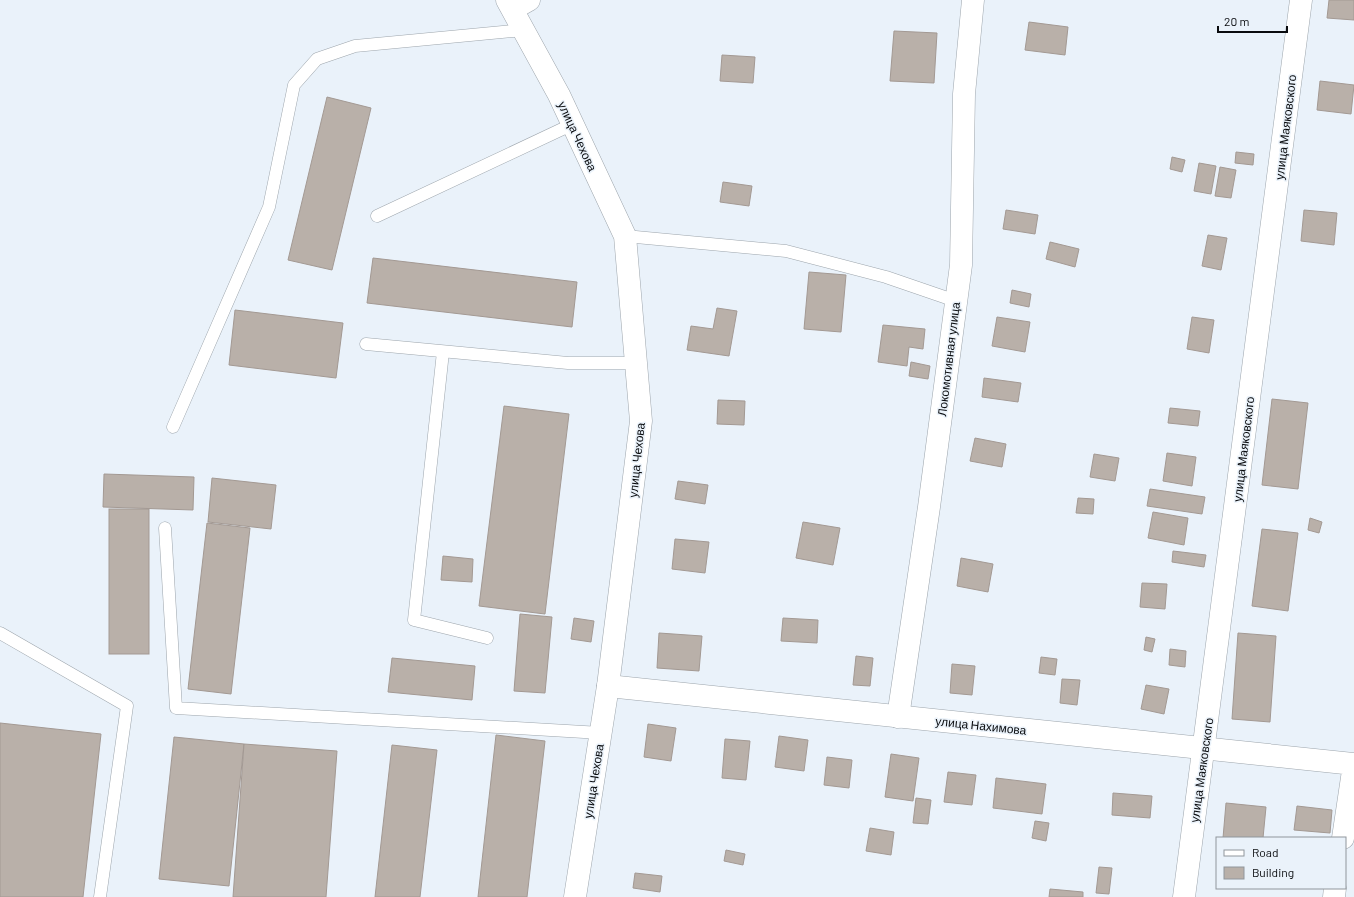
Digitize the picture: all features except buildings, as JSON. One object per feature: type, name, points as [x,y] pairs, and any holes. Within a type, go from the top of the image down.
[{"type":"street","name":"Локомотивная улица","points":[[898,717],[930,507],[961,265],[964,94],[973,0]]},
{"type":"street","name":"улица Маяковского","points":[[1184,897],[1302,0]]},
{"type":"street","name":"улица Чехова","points":[[516,3],[524,30],[559,94],[625,236],[641,421],[608,686],[575,897]]},
{"type":"street","name":"улица Нахимова","points":[[608,686],[1354,764]]},
{"type":"street","points":[[1343,837],[1354,764]]},
{"type":"lane","points":[[172,427],[269,207],[294,85],[317,59],[355,46],[524,30]]},
{"type":"lane","points":[[377,216],[573,124]]},
{"type":"lane","points":[[625,236],[786,250],[886,277],[956,302]]},
{"type":"lane","points":[[366,344],[568,363],[636,363]]},
{"type":"lane","points":[[443,352],[414,620],[487,638]]},
{"type":"lane","points":[[165,528],[176,708],[601,733]]},
{"type":"lane","points":[[0,633],[127,706],[100,897]]}]
